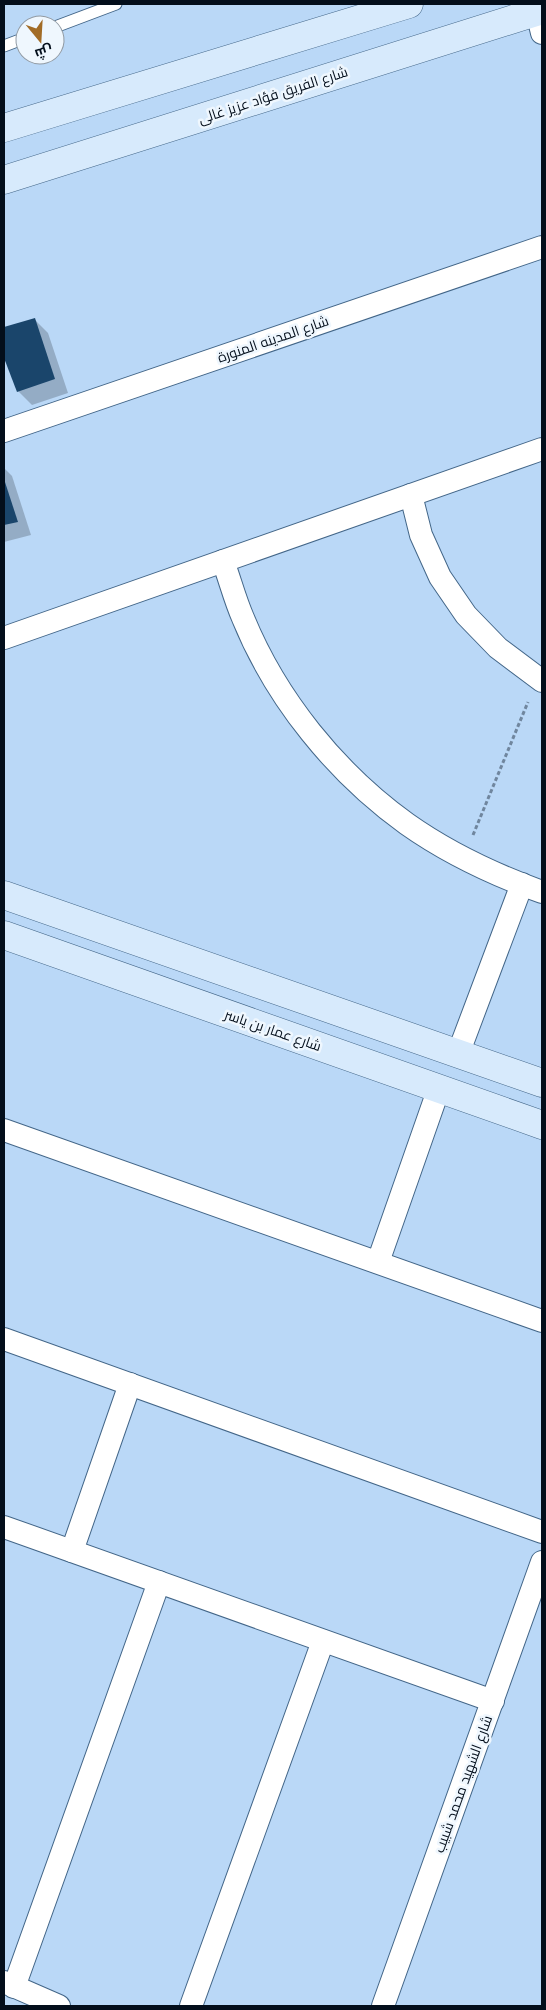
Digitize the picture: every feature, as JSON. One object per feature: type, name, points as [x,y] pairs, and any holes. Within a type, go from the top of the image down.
[{"type":"street","points":[[4,128],[409,4]]},
{"type":"street","name":"شارع الفريق فؤاد عزيز غالى","points":[[4,180],[540,18]]},
{"type":"street","name":"شارع المدينه المنورة","points":[[4,431],[542,248]]},
{"type":"street","points":[[4,638],[542,449]]},
{"type":"street","points":[[411,495],[421,535],[440,576],[466,615],[498,648],[540,680]]},
{"type":"street","points":[[223,561],[243,619],[273,678],[311,733],[356,781],[407,824],[463,858],[532,888],[458,1054]]},
{"type":"street","points":[[4,895],[542,1084]]},
{"type":"street","name":"شارع عمار بن ياسر","points":[[4,934],[542,1125]]},
{"type":"street","points":[[378,1262],[439,1088]]},
{"type":"street","points":[[4,1130],[542,1321]]},
{"type":"street","points":[[4,1339],[542,1532]]},
{"type":"street","points":[[72,1551],[130,1384]]},
{"type":"street","points":[[4,1526],[493,1701]]},
{"type":"street","name":"شارع الشهيد محمد شبيب","points":[[383,2006],[542,1562]]},
{"type":"street","points":[[59,2006],[9,1984],[160,1582]]},
{"type":"street","points":[[192,2006],[323,1641]]},
{"type":"lane","points":[[65,23],[116,4]]},
{"type":"path","points":[[463,858],[540,680]]},
{"type":"building","points":[[35,318],[55,379],[17,392],[4,358],[4,327]]},
{"type":"building","points":[[4,479],[18,522],[4,525]]}]
